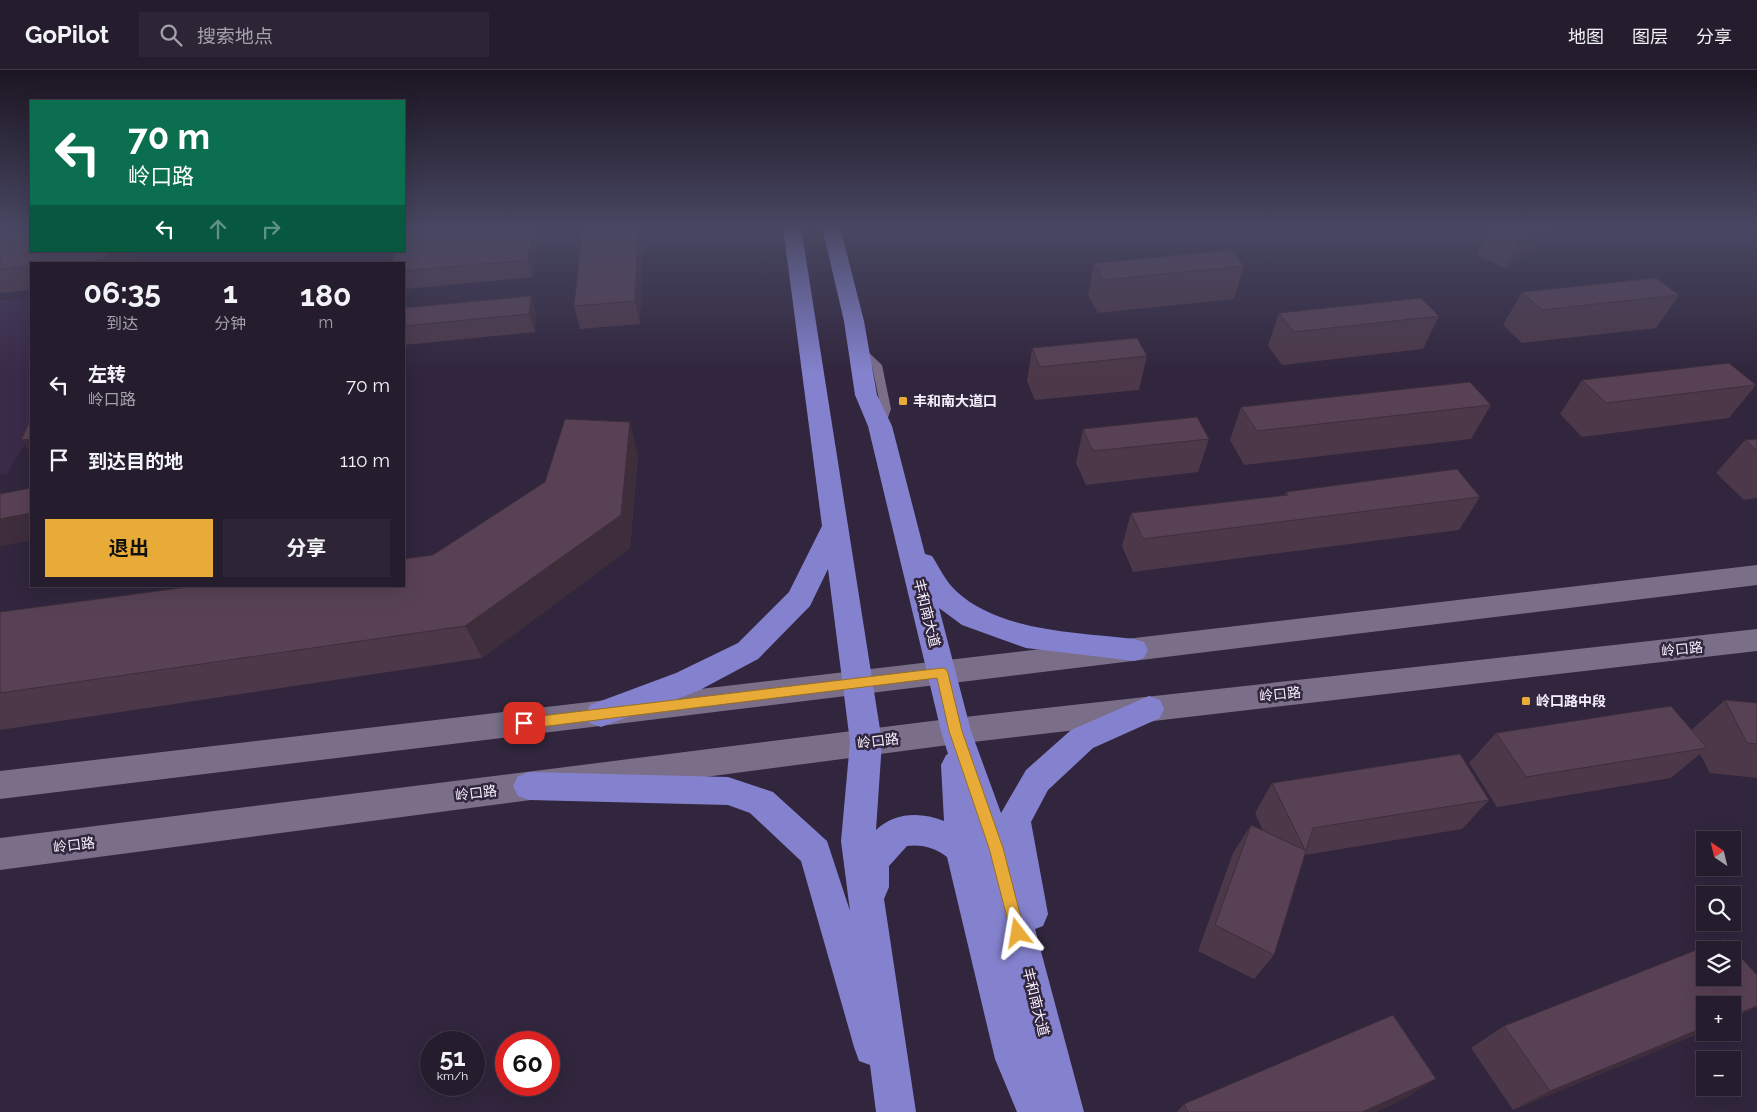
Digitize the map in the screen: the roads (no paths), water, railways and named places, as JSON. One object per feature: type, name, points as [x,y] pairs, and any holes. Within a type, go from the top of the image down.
[{"type":"main road","points":[[799,276],[866,742],[858,841],[896,1112]]},
{"type":"main road","name":"丰和南大道","points":[[843,276],[860,349],[866,395],[880,426],[956,731],[996,848],[1018,933],[1053,1106]]},
{"type":"main road","points":[[601,714],[687,682],[748,651],[800,599],[835,526]]},
{"type":"main road","points":[[909,542],[945,598],[972,617],[1026,637],[1134,650]]},
{"type":"main road","points":[[1053,1106],[1014,821],[1036,780],[1082,739],[1149,709]]},
{"type":"main road","points":[[956,731],[962,848],[1014,1059],[1053,1106]]},
{"type":"main road","points":[[529,786],[728,791],[761,802],[815,852],[892,1112]]},
{"type":"main road","points":[[874,956],[872,862],[893,836],[907,830],[933,832],[962,848],[983,868],[1018,933]]},
{"type":"street","points":[[0,785],[1757,575]]},
{"type":"street","name":"岭口路","points":[[0,854],[956,731],[1757,640]]},
{"type":"place","name":"丰和南大道口","points":[[903,401]]},
{"type":"place","name":"岭口路中段","points":[[1526,701]]}]
